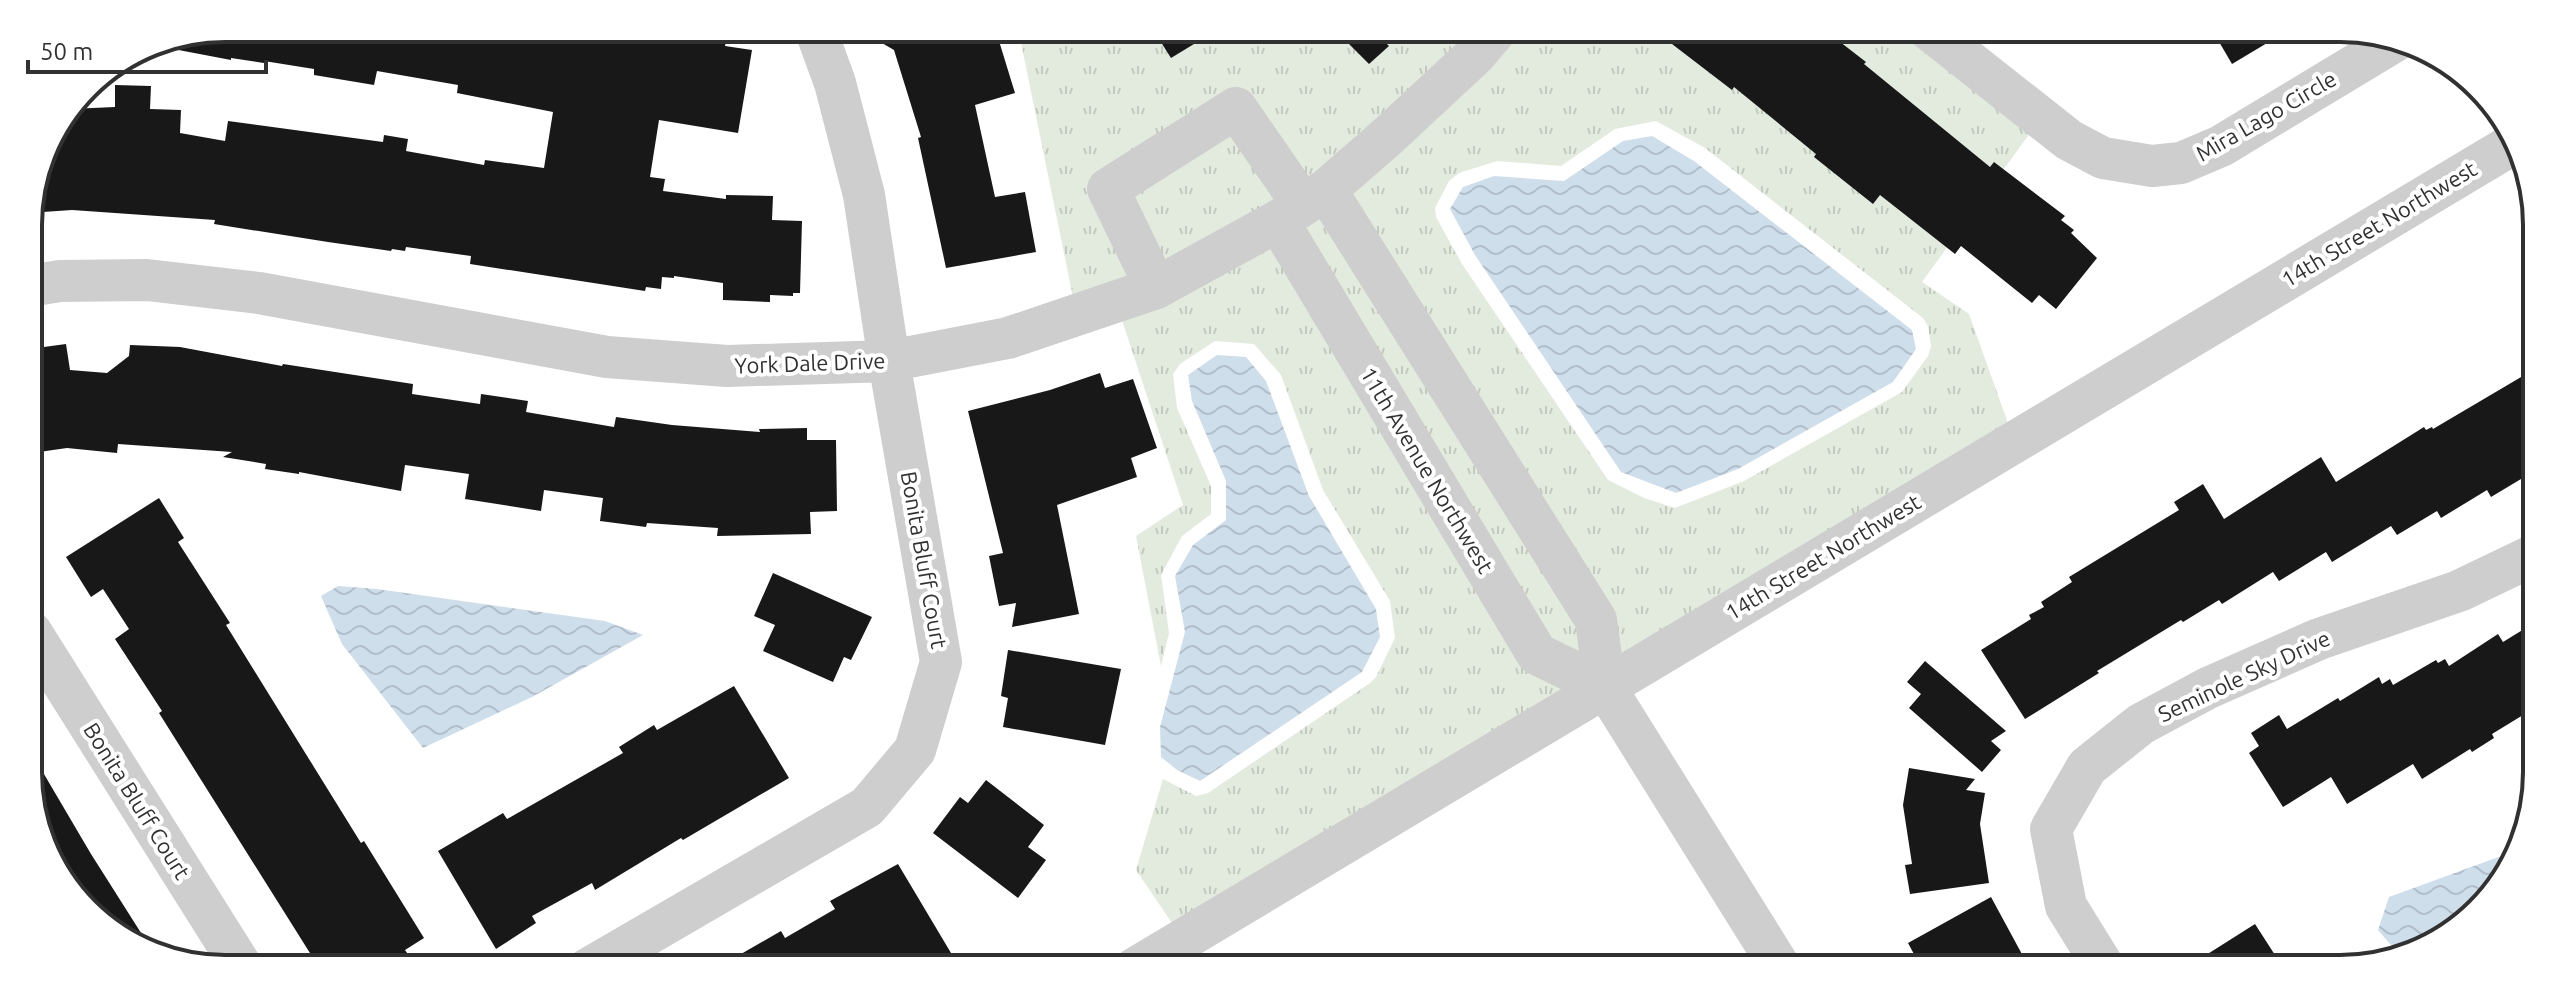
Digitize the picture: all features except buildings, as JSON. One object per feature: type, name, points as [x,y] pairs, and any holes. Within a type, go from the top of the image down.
[{"type":"street","name":"Bonita Bluff Court","points":[[612,955],[867,807],[915,750],[941,662],[864,195],[835,83],[820,42]]},
{"type":"street","name":"York Dale Drive","points":[[42,284],[147,280],[245,291],[607,357],[727,366],[889,361],[1008,338],[1156,288],[1302,205],[1486,42]]},
{"type":"street","name":"Mira Lago Circle","points":[[1945,42],[2088,152],[2118,163],[2152,166],[2181,163],[2221,146],[2383,48]]},
{"type":"street","points":[[1156,288],[1108,189],[1236,108],[1596,620],[1605,687],[1772,955]]},
{"type":"street","name":"14th Street Northwest","points":[[1157,955],[2506,148]]},
{"type":"street","name":"11th Avenue Northwest","points":[[1302,205],[1537,654],[1605,687]]},
{"type":"street","name":"Seminole Sky Drive","points":[[2096,955],[2066,906],[2051,829],[2087,767],[2141,724],[2208,688],[2319,639],[2459,591],[2523,560]]},
{"type":"street","name":"Bonita Bluff Court","points":[[42,649],[234,955]]},
{"type":"green space","points":[[1021,42],[1940,42],[2038,122],[1922,282],[1969,314],[2009,426],[1620,660],[1579,627],[1583,656],[1569,690],[1174,926],[1136,870],[1163,779],[1196,796],[1208,793],[1370,683],[1395,638],[1390,601],[1323,490],[1281,375],[1254,344],[1215,341],[1180,364],[1173,374],[1177,408],[1211,486],[1211,514],[1182,536],[1161,575],[1169,633],[1161,666],[1136,536],[1183,505],[1118,308],[1076,312]],"holes":[[[1656,121],[1705,148],[1923,318],[1928,326],[1931,346],[1928,356],[1902,392],[1744,481],[1675,508],[1644,498],[1608,480],[1462,264],[1436,217],[1435,208],[1449,181],[1459,173],[1497,161],[1561,166],[1615,129]]]},
{"type":"water","points":[[1652,136],[1694,161],[1912,330],[1916,349],[1893,382],[1738,469],[1676,493],[1621,472],[1475,255],[1450,209],[1463,187],[1494,176],[1564,181],[1623,141]]},
{"type":"water","points":[[1217,355],[1246,357],[1266,381],[1309,496],[1376,609],[1380,637],[1362,672],[1200,781],[1177,770],[1161,757],[1160,727],[1185,632],[1175,576],[1193,545],[1226,520],[1226,481],[1192,401],[1188,375]]},
{"type":"water","points":[[338,586],[605,621],[643,635],[532,697],[423,748],[342,644],[321,596]]},
{"type":"water","points":[[2503,855],[2485,884],[2452,917],[2432,931],[2392,947],[2378,930],[2389,897]]}]
